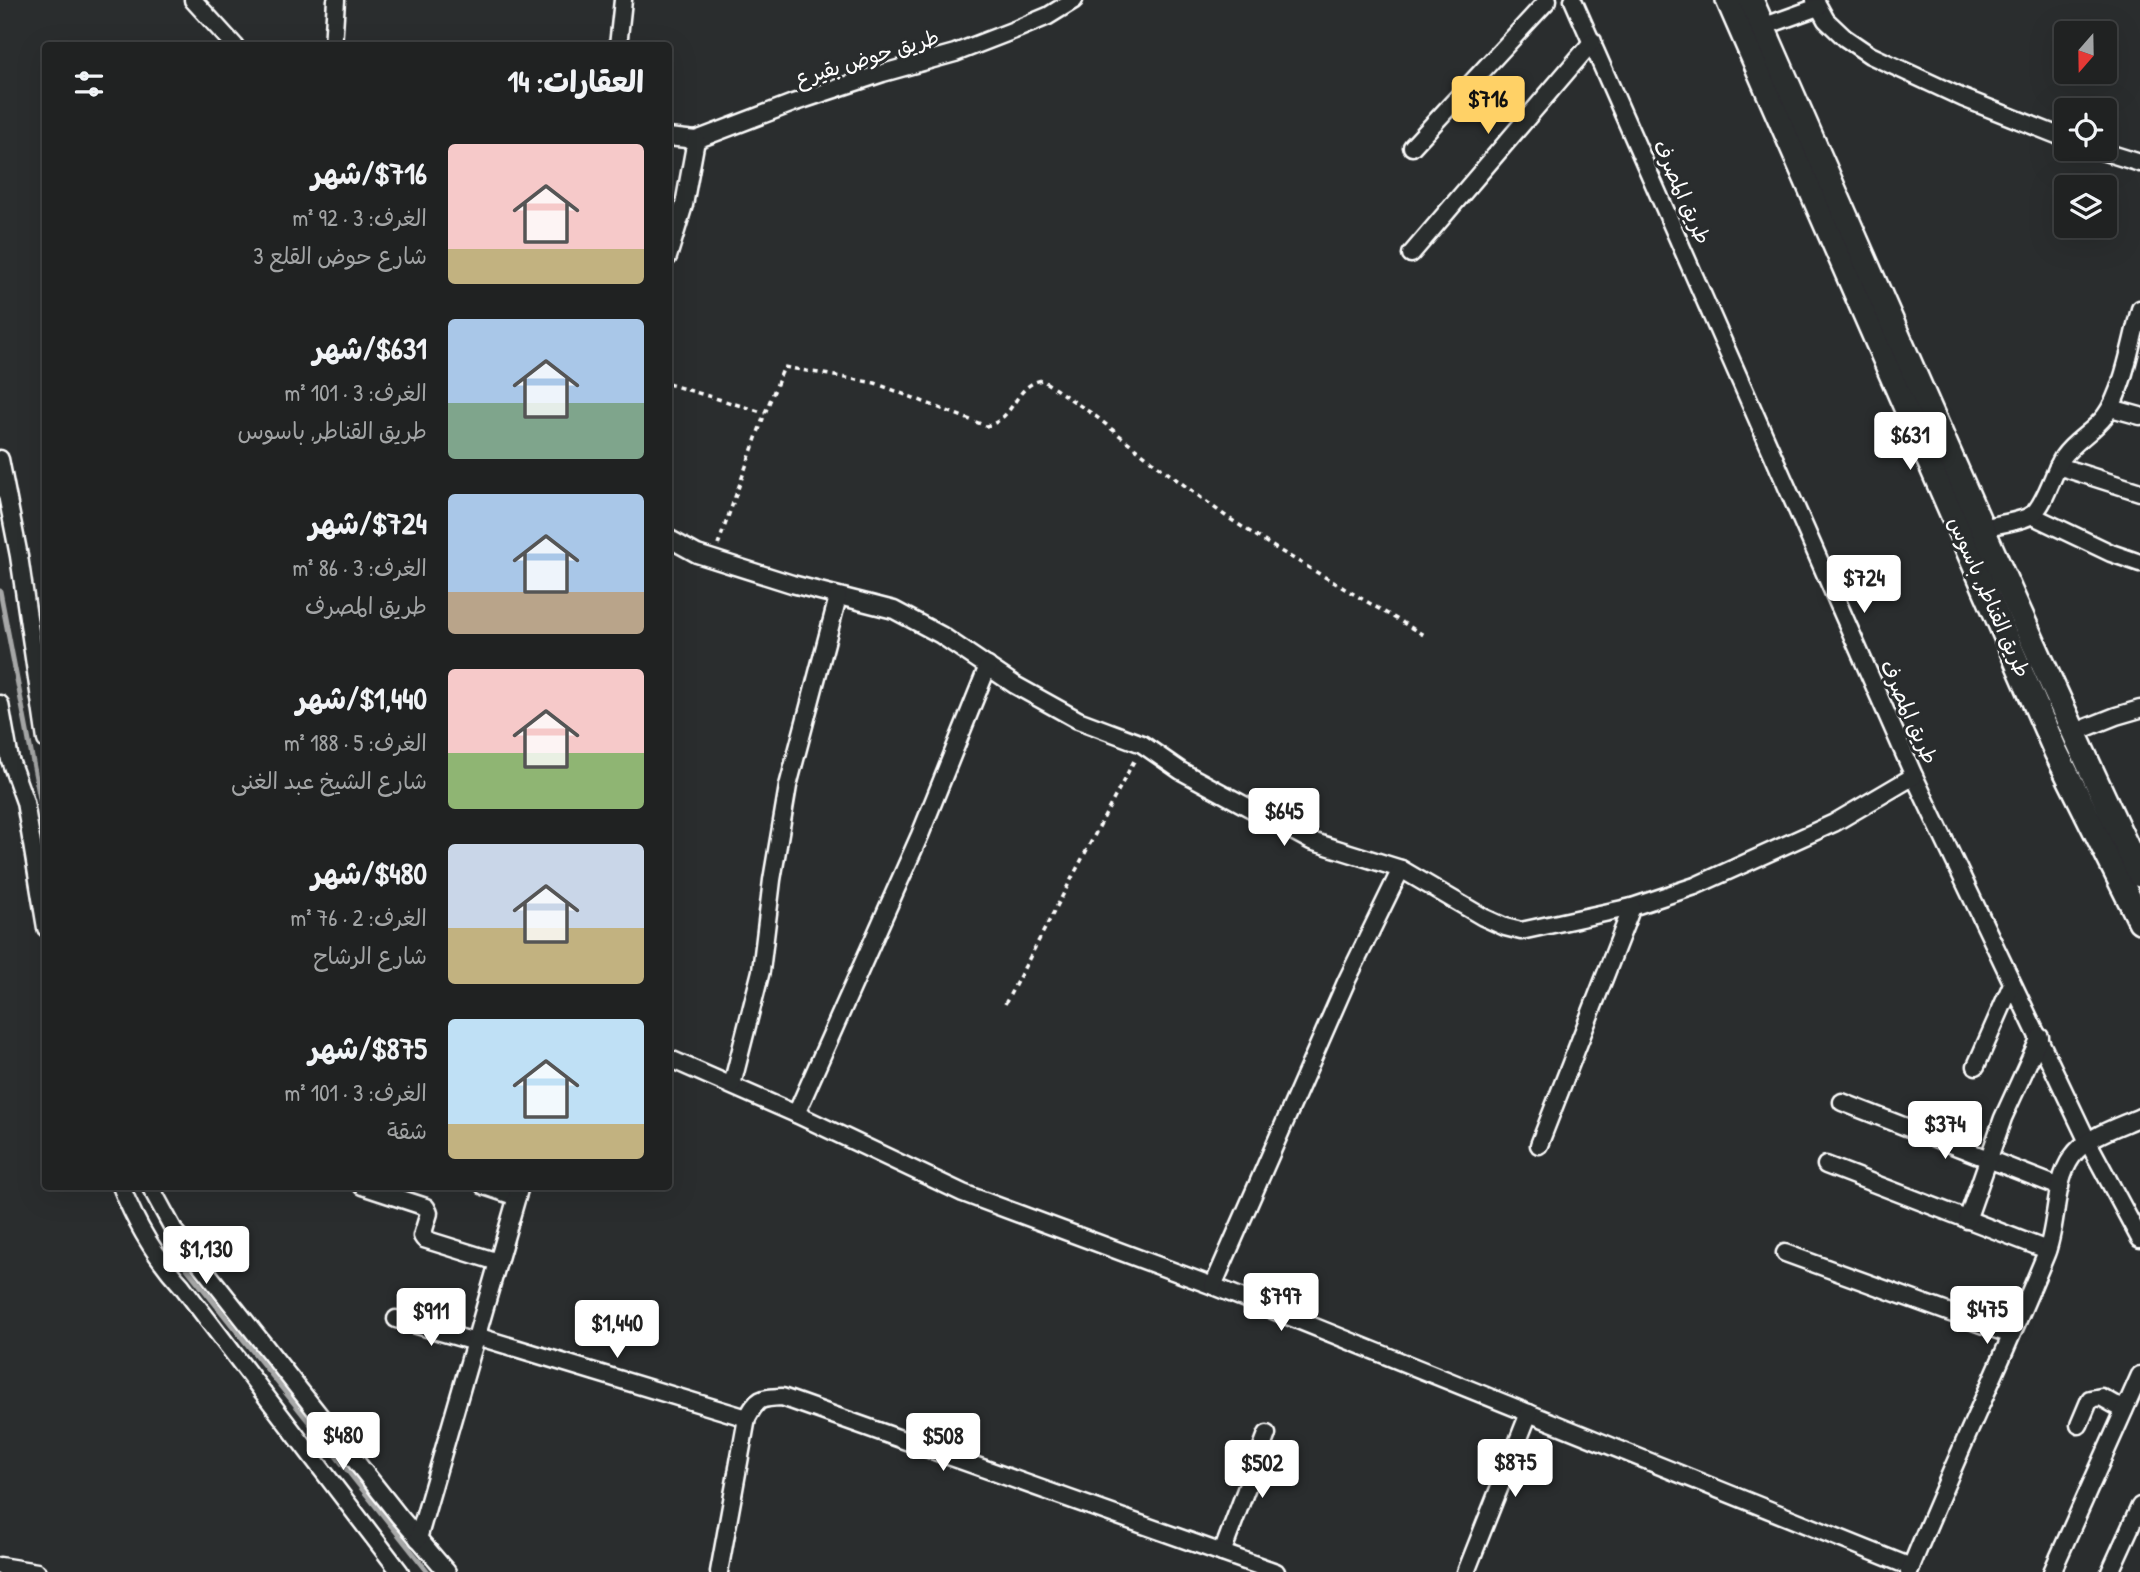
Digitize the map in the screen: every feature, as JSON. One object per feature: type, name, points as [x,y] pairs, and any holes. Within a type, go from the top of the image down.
[{"type":"main road","name":"طريق القناطر, باسوس","points":[[1727,0],[1753,30],[2140,875]]},
{"type":"main road","name":"طريق القناطر, باسوس","points":[[1751,0],[1753,30],[2056,751],[2140,921]]},
{"type":"street","points":[[193,0],[231,42]]},
{"type":"street","points":[[333,42],[336,0]]},
{"type":"street","points":[[618,42],[623,0]]},
{"type":"street","name":"طريق حوض بقيرع","points":[[672,137],[696,140],[806,99],[986,42],[1048,16],[1074,0]]},
{"type":"street","points":[[1412,147],[1548,0]]},
{"type":"street","name":"طريق المصرف","points":[[1573,0],[1914,776],[2088,1142],[2140,1239]]},
{"type":"street","points":[[1753,30],[1816,3],[1826,20],[1844,38],[1880,60],[1963,98],[2054,134]]},
{"type":"street","points":[[1411,254],[1593,41]]},
{"type":"street","points":[[672,244],[684,205],[696,140]]},
{"type":"street","points":[[2117,156],[2140,163]]},
{"type":"street","points":[[1981,528],[2031,515],[2039,505],[2058,466],[2075,442],[2103,420],[2111,408],[2138,327],[2140,309]]},
{"type":"street","points":[[2111,408],[2140,416]]},
{"type":"street","points":[[0,459],[19,556],[42,704]]},
{"type":"street","points":[[2058,466],[2140,492]]},
{"type":"street","points":[[2031,515],[2111,553],[2140,563]]},
{"type":"street","points":[[672,540],[698,554],[838,597],[894,610],[919,622],[1015,685],[1078,720],[1142,744],[1181,772],[1311,841],[1401,869],[1483,917],[1521,931],[1632,907],[1695,886],[1834,823],[1914,776]]},
{"type":"street","points":[[732,1085],[761,971],[773,868],[789,786],[838,597]]},
{"type":"street","points":[[796,1114],[915,847],[988,666]]},
{"type":"street","points":[[0,704],[10,760],[25,802],[42,904]]},
{"type":"street","points":[[2073,733],[2140,709]]},
{"type":"street","points":[[1213,1286],[1347,980],[1401,869]]},
{"type":"street","points":[[1539,1145],[1632,907]]},
{"type":"street","points":[[1976,1066],[2012,984]]},
{"type":"street","points":[[1967,1220],[2003,1118],[2040,1037]]},
{"type":"street","points":[[672,1060],[796,1114],[963,1193],[1213,1286],[1910,1569],[2047,1250],[2060,1187],[2073,1155],[2088,1142],[2140,1116]]},
{"type":"street","points":[[1842,1101],[2060,1187]]},
{"type":"street","points":[[1826,1165],[2047,1250]]},
{"type":"street","points":[[122,1190],[130,1211],[162,1264],[190,1296],[400,1572]]},
{"type":"street","points":[[151,1190],[175,1232],[447,1572]]},
{"type":"street","points":[[374,1190],[427,1208],[429,1213],[422,1236],[424,1239],[498,1262]]},
{"type":"street","points":[[418,1539],[518,1192]]},
{"type":"street","points":[[1786,1253],[2011,1335]]},
{"type":"street","points":[[396,1319],[476,1339],[747,1419]]},
{"type":"street","points":[[2052,1572],[2140,1375]]},
{"type":"street","points":[[719,1572],[747,1419],[755,1403],[763,1397],[782,1396],[1276,1572]]},
{"type":"street","points":[[2080,1425],[2091,1399],[2101,1397],[2124,1410]]},
{"type":"street","points":[[1466,1572],[1529,1413]]},
{"type":"street","points":[[1222,1553],[1267,1434]]},
{"type":"street","points":[[2110,1572],[2140,1506]]},
{"type":"street","points":[[0,1566],[37,1572]]},
{"type":"path","points":[[713,558],[784,367],[884,386],[986,426],[1005,418],[1024,388],[1042,380],[1094,415],[1227,517],[1427,637]]},
{"type":"path","points":[[672,385],[765,413]]},
{"type":"path","points":[[1005,1004],[1142,744]]},
{"type":"waterway","points":[[0,591],[42,809]]},
{"type":"waterway","points":[[170,1236],[185,1266],[428,1572]]}]
